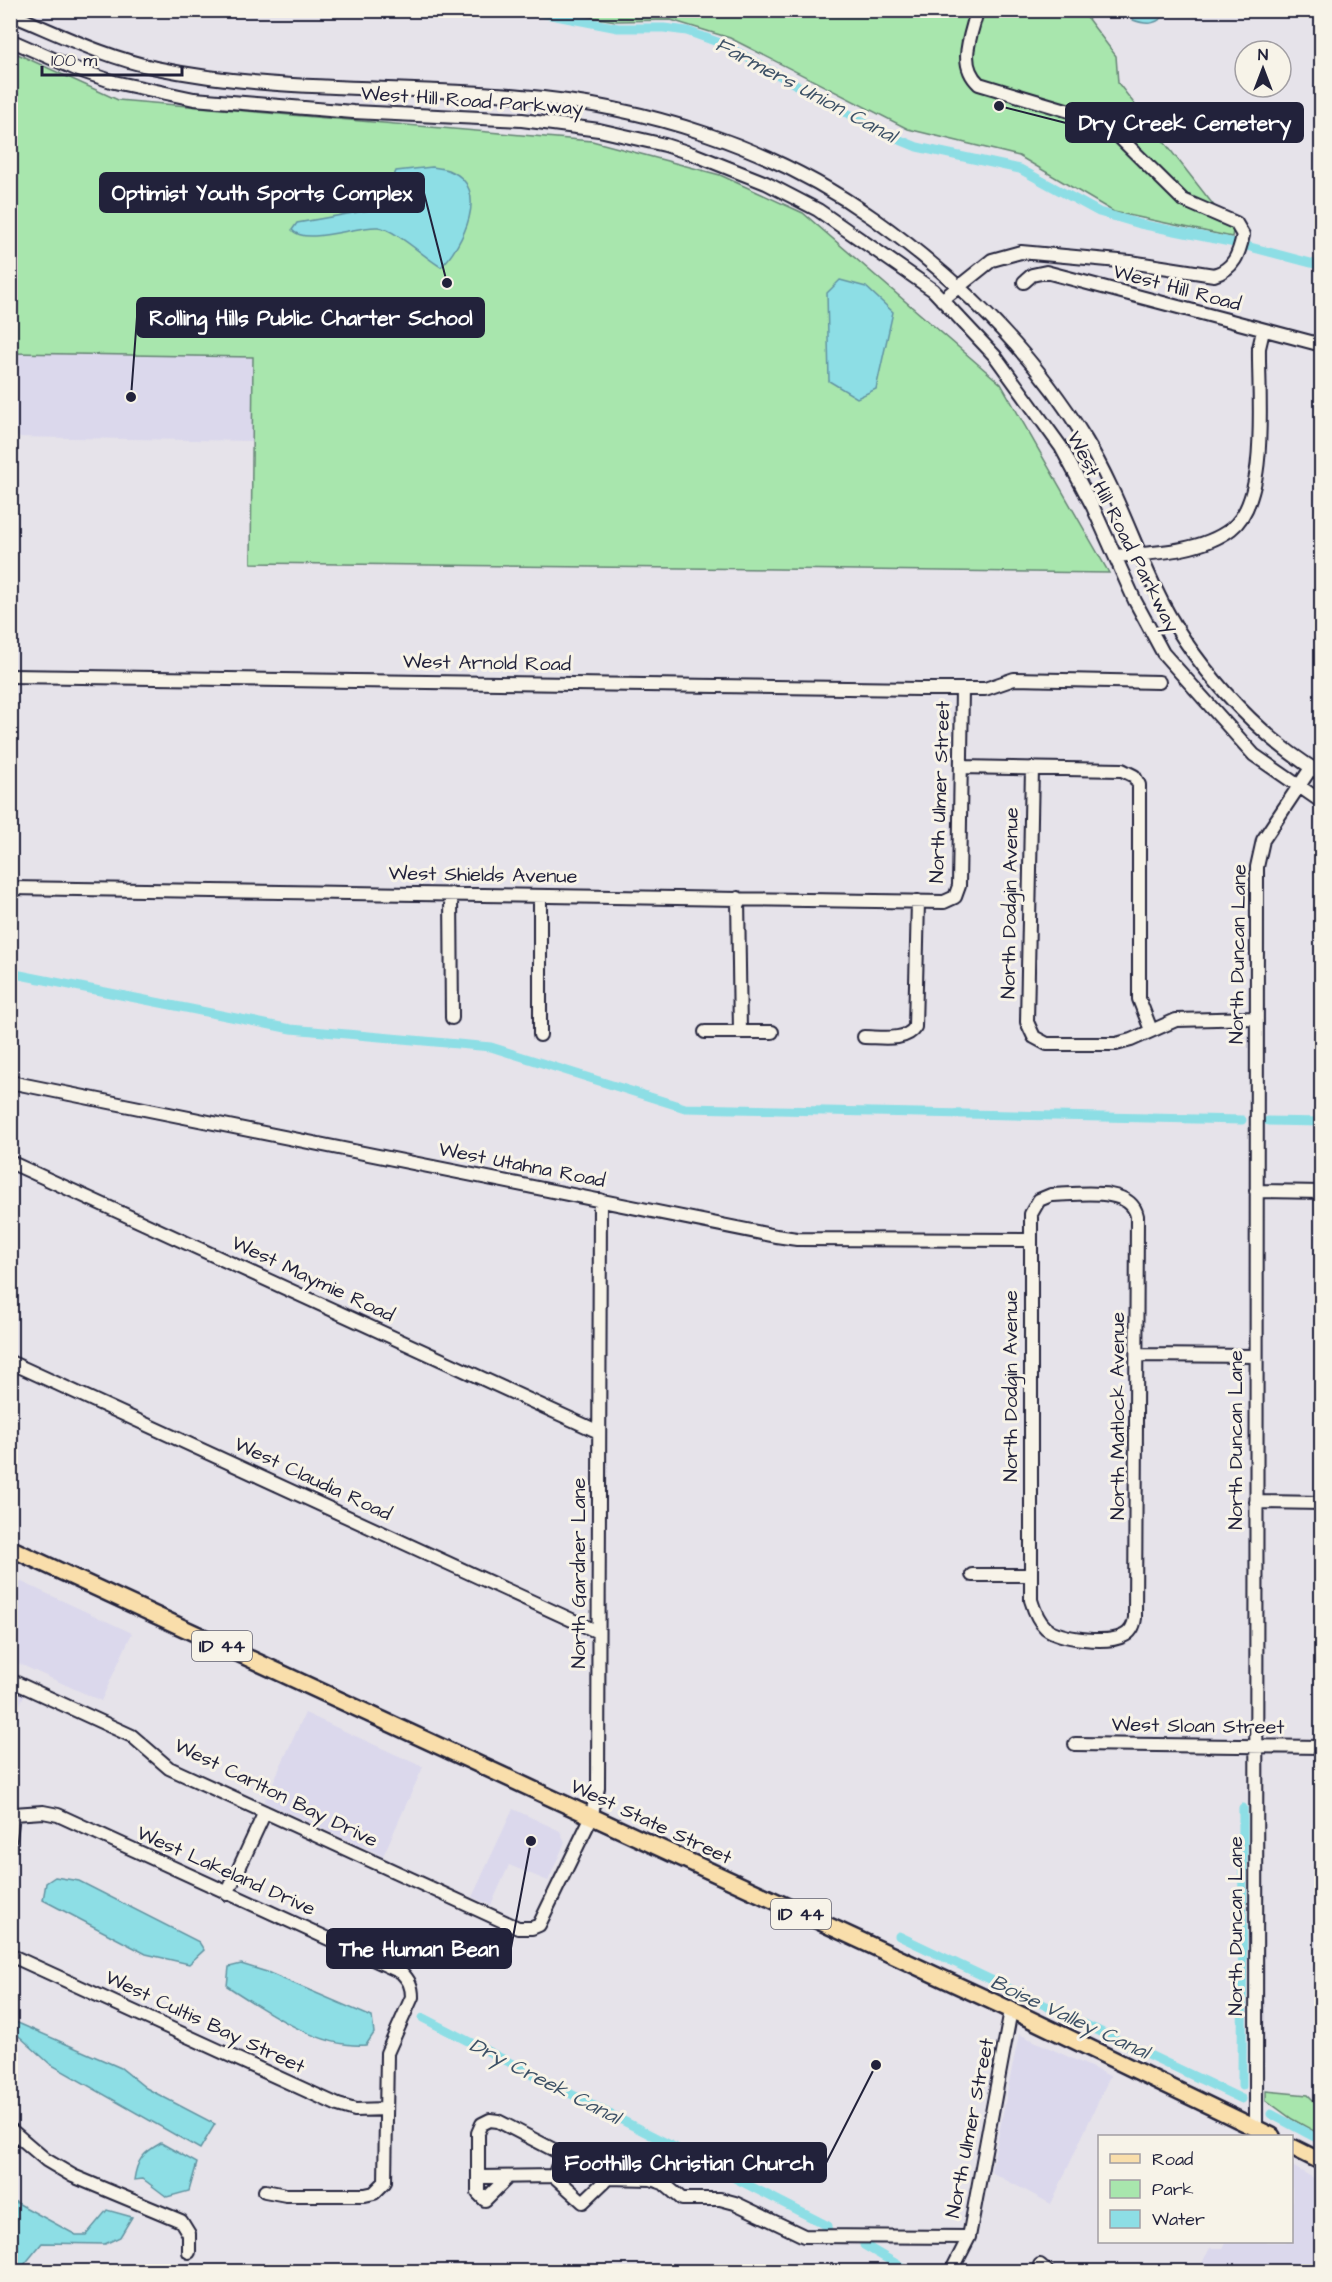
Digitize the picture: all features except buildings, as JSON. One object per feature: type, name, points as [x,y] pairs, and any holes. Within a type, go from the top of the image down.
[{"type":"main road","name":"West State Street","points":[[10,1548],[1011,2010],[1270,2135]]},
{"type":"main road","points":[[1293,2147],[1322,2162]]},
{"type":"street","points":[[942,300],[992,260],[1021,252],[1130,262],[1214,275],[1223,272],[1235,261],[1243,235],[1236,224],[1183,200],[1103,121],[979,84],[967,67],[966,55],[977,11]]},
{"type":"street","name":"West Hill Road Parkway","points":[[10,14],[112,56],[197,75],[354,88],[524,96],[603,106],[672,123],[744,148],[830,191],[870,216],[960,286],[1013,341],[1088,442],[1156,591],[1183,640],[1270,737],[1316,771]]},
{"type":"street","name":"West Hill Road Parkway","points":[[10,40],[75,69],[114,82],[194,99],[353,112],[522,120],[599,130],[665,145],[766,183],[802,201],[933,290],[995,356],[1061,447],[1116,556],[1135,601],[1163,653],[1254,755],[1297,787],[1322,802]]},
{"type":"street","name":"West Hill Road","points":[[1024,282],[1032,275],[1046,272],[1322,345]]},
{"type":"street","points":[[1116,556],[1141,554],[1212,539],[1231,529],[1240,519],[1255,483],[1258,456],[1258,348],[1263,331]]},
{"type":"street","name":"West Arnold Road","points":[[10,676],[962,689],[986,689],[1014,679],[1159,682]]},
{"type":"street","name":"North Ulmer Street","points":[[955,897],[959,886],[962,689]]},
{"type":"street","points":[[961,767],[1122,770],[1134,776],[1139,785],[1139,999],[1151,1030],[1176,1020],[1191,1018],[1257,1018]]},
{"type":"street","name":"North Dodgin Avenue","points":[[1032,768],[1027,1022],[1034,1037],[1047,1044],[1102,1045],[1131,1040],[1151,1030]]},
{"type":"street","name":"North Duncan Lane","points":[[1256,2128],[1257,867],[1263,840],[1297,787],[1316,771]]},
{"type":"street","name":"West Shields Avenue","points":[[10,888],[944,902],[955,897]]},
{"type":"street","points":[[451,894],[452,1018]]},
{"type":"street","points":[[540,896],[540,1035]]},
{"type":"street","points":[[738,898],[740,1032]]},
{"type":"street","points":[[864,1037],[901,1037],[912,1032],[916,1022],[918,901]]},
{"type":"street","points":[[705,1032],[771,1032]]},
{"type":"street","name":"West Utahna Road","points":[[10,1082],[797,1239],[1031,1240]]},
{"type":"street","name":"West Maymie Road","points":[[10,1162],[599,1432]]},
{"type":"street","points":[[1256,1191],[1322,1192]]},
{"type":"street","name":"North Dodgin Avenue","points":[[1131,1202],[1120,1195],[1051,1195],[1039,1200],[1031,1214],[1030,1575],[1035,1613],[1045,1627],[1058,1635],[1072,1638],[1116,1639],[1131,1630]]},
{"type":"street","name":"North Gardner Lane","points":[[532,1928],[544,1918],[591,1818],[597,1788],[600,1200]]},
{"type":"street","name":"North Matlock Avenue","points":[[1131,1202],[1137,1216],[1138,1354],[1136,1618],[1131,1630]]},
{"type":"street","points":[[1138,1354],[1256,1356]]},
{"type":"street","name":"West Claudia Road","points":[[10,1362],[598,1632]]},
{"type":"street","points":[[1256,1502],[1322,1503]]},
{"type":"street","points":[[972,1575],[1030,1575]]},
{"type":"street","name":"West Carlton Bay Drive","points":[[10,1680],[132,1736],[169,1768],[518,1928],[532,1928]]},
{"type":"street","name":"West Sloan Street","points":[[1075,1744],[1322,1747]]},
{"type":"street","name":"West Lakeland Drive","points":[[11,1814],[43,1812],[58,1815],[401,1972],[412,1988],[412,1997],[387,2053],[386,2109]]},
{"type":"street","points":[[227,1894],[265,1812]]},
{"type":"street","points":[[10,1839],[11,1814]]},
{"type":"street","name":"West Cultis Bay Street","points":[[10,1955],[338,2105],[355,2110],[386,2109]]},
{"type":"street","name":"North Ulmer Street","points":[[951,2271],[969,2237],[1011,2010]]},
{"type":"street","points":[[265,2190],[286,2195],[365,2195],[381,2188],[386,2176],[386,2109]]},
{"type":"street","points":[[508,2177],[485,2200],[477,2193],[478,2133],[482,2124],[489,2120],[498,2121],[608,2178],[651,2179],[663,2183],[682,2199],[720,2199],[735,2203],[804,2236],[969,2237]]},
{"type":"street","points":[[10,2129],[46,2160],[73,2176],[181,2221],[189,2234],[189,2252]]},
{"type":"street","points":[[554,2176],[562,2154]]},
{"type":"street","points":[[479,2177],[554,2176],[583,2202],[608,2178]]},
{"type":"shaded area","points":[[11,353],[253,357],[252,441],[11,437]]},
{"type":"shaded area","points":[[11,1577],[132,1633],[101,1701],[11,1660]]},
{"type":"shaded area","points":[[11,1689],[24,1695],[11,1726]]},
{"type":"shaded area","points":[[305,1713],[423,1767],[383,1856],[264,1802]]},
{"type":"shaded area","points":[[513,1809],[560,1831],[565,1842],[548,1881],[509,1865],[491,1905],[472,1897]]},
{"type":"shaded area","points":[[1019,2034],[1110,2076],[1051,2204],[991,2172]]},
{"type":"shaded area","points":[[1293,2167],[1321,2182],[1321,2271],[1198,2271],[1210,2248],[1223,2248],[1226,2243],[1293,2243]]},
{"type":"green space","points":[[554,11],[1082,11],[1116,56],[1118,83],[1233,230],[1232,237],[1114,212],[1019,156],[908,129],[730,38],[671,20],[616,21]]},
{"type":"green space","points":[[11,51],[118,100],[592,141],[720,175],[803,213],[1001,384],[1109,573],[251,563],[253,357],[11,353]]},
{"type":"green space","points":[[1266,2091],[1308,2095],[1321,2108],[1321,2135],[1292,2119],[1266,2100]]},
{"type":"water","points":[[1127,11],[1169,11],[1153,23],[1144,23],[1133,20]]},
{"type":"water","points":[[432,167],[448,170],[463,179],[469,190],[471,203],[464,232],[457,246],[441,267],[401,238],[378,227],[320,236],[308,236],[292,230],[297,223],[381,208],[396,171]]},
{"type":"water","points":[[840,280],[866,287],[893,312],[876,389],[857,398],[829,381],[827,293]]},
{"type":"water","points":[[55,1877],[79,1881],[199,1942],[204,1950],[189,1964],[146,1954],[43,1900],[46,1883]]},
{"type":"water","points":[[241,1964],[267,1972],[372,2017],[374,2033],[366,2045],[348,2045],[312,2035],[276,2017],[227,1986],[229,1967]]},
{"type":"water","points":[[11,2020],[121,2068],[146,2088],[215,2124],[200,2149],[50,2064],[11,2029]]},
{"type":"water","points":[[161,2143],[197,2163],[189,2191],[167,2197],[143,2179],[134,2180],[142,2157]]},
{"type":"water","points":[[10,2199],[76,2235],[86,2235],[107,2210],[132,2217],[120,2237],[105,2244],[42,2243],[19,2271],[11,2271]]},
{"type":"waterway","name":"Farmers Union Canal","points":[[525,10],[618,28],[664,28],[687,31],[723,44],[883,133],[917,147],[1020,169],[1099,212],[1140,224],[1235,243],[1322,266]]},
{"type":"waterway","points":[[10,973],[291,1029],[491,1047],[685,1108],[1242,1120]]},
{"type":"waterway","points":[[1268,1121],[1322,1122]]},
{"type":"waterway","points":[[1242,2086],[1243,1808]]},
{"type":"waterway","name":"Boise Valley Canal","points":[[899,1936],[1242,2099]]},
{"type":"waterway","name":"Dry Creek Canal","points":[[423,2018],[828,2226]]},
{"type":"waterway","name":"Boise Valley Canal","points":[[1271,2114],[1322,2141]]},
{"type":"waterway","name":"Dry Creek Canal","points":[[864,2245],[910,2272]]},
{"type":"place","name":"Dry Creek Cemetery","points":[[999,106]]},
{"type":"place","name":"Optimist Youth Sports Complex","points":[[447,283]]},
{"type":"place","name":"Rolling Hills Public Charter School","points":[[131,397]]},
{"type":"place","name":"The Human Bean","points":[[531,1841]]},
{"type":"place","name":"Foothills Christian Church","points":[[876,2065]]}]
